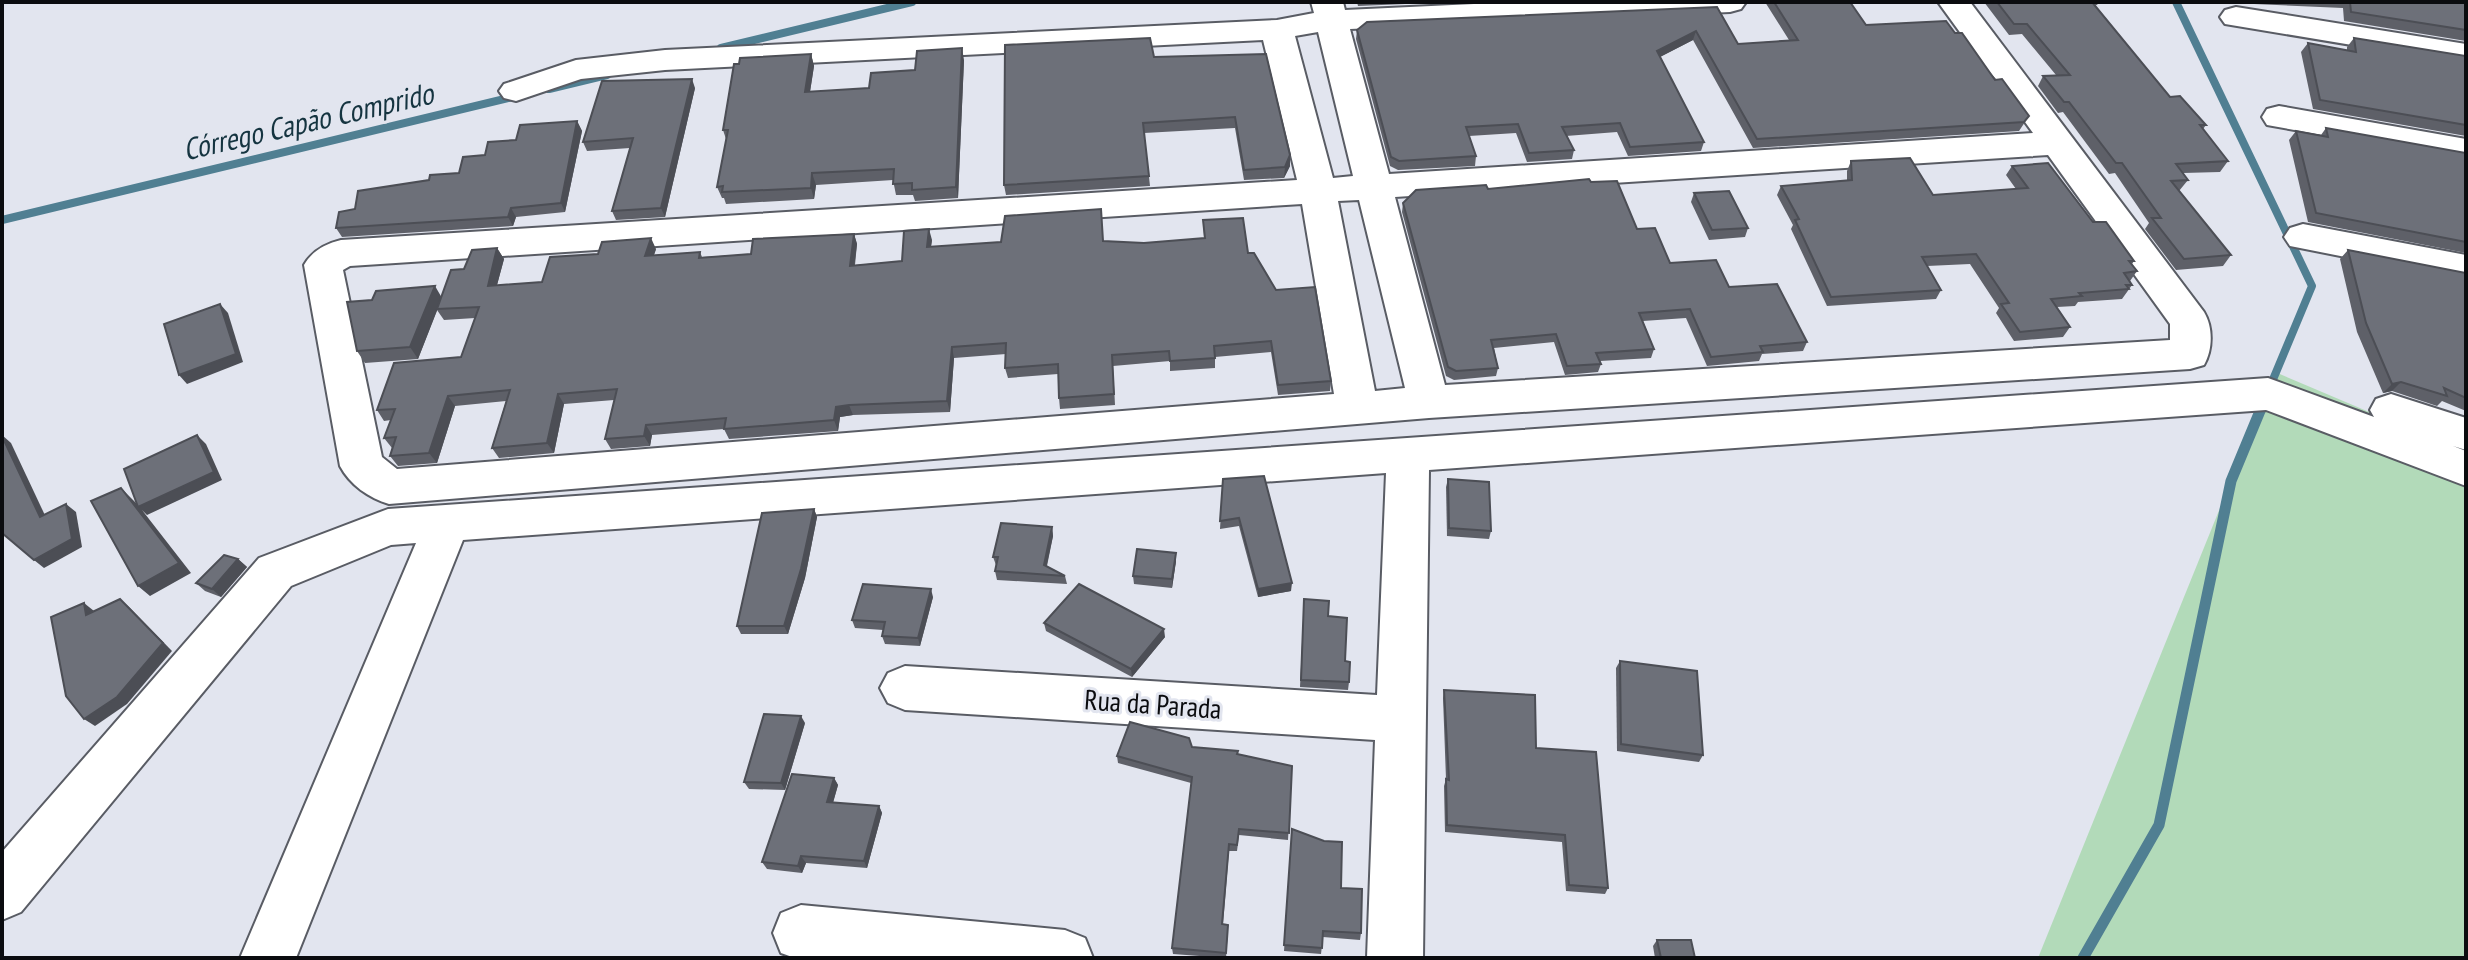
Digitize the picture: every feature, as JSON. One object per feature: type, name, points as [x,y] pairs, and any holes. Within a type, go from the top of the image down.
[{"type":"street","points":[[516,91],[576,70],[665,60],[1277,30],[1329,11],[1730,2]]},
{"type":"street","points":[[1954,2],[2060,143],[2190,322],[2190,354],[1429,402],[389,487],[362,466],[323,265],[341,253],[2060,143]]},
{"type":"street","points":[[1329,11],[1429,402]]},
{"type":"street","points":[[2236,17],[2466,54]]},
{"type":"street","points":[[1277,30],[1318,191],[1357,408]]},
{"type":"street","points":[[2279,117],[2466,150]]},
{"type":"street","points":[[2303,237],[2466,268]]},
{"type":"street","points":[[2,893],[275,572],[388,527],[2268,394],[2466,469]]},
{"type":"street","points":[[2391,410],[2466,434]]},
{"type":"street","points":[[1395,958],[1408,455]]},
{"type":"street","points":[[268,958],[447,523]]},
{"type":"street","name":"Rua da Parada","points":[[905,688],[1401,719]]},
{"type":"street","points":[[801,933],[1065,958]]},
{"type":"green space","points":[[2275,372],[2466,453],[2466,958],[2038,958]]},
{"type":"building","points":[[1774,2],[1850,2],[1866,25],[1946,21],[1955,33],[1962,33],[1995,80],[2002,79],[2029,116],[2024,122],[1757,139],[1696,31],[1657,51],[1704,142],[1630,147],[1620,123],[1562,127],[1574,150],[1529,153],[1518,124],[1466,127],[1476,156],[1399,161],[1391,157],[1357,30],[1367,22],[1717,7],[1738,44],[1798,40]]},
{"type":"building","points":[[1997,2],[2092,2],[2170,97],[2180,96],[2206,125],[2200,125],[2228,161],[2176,164],[2188,180],[2171,181],[2231,255],[2184,259],[2152,218],[2161,218],[2122,163],[2116,163],[2069,102],[2064,102],[2043,76],[2070,75],[2027,24],[2014,24]]},
{"type":"building","points":[[2350,2],[2466,2],[2466,30],[2351,12]]},
{"type":"building","points":[[1150,38],[1154,57],[1266,54],[1290,155],[1285,167],[1244,170],[1235,117],[1143,123],[1149,176],[1004,185],[1005,45]]},
{"type":"building","points":[[2354,38],[2466,56],[2466,125],[2320,100],[2308,43],[2356,52]]},
{"type":"building","points":[[962,48],[956,187],[912,190],[912,183],[893,184],[894,169],[812,173],[811,188],[722,192],[723,186],[717,187],[728,130],[723,130],[734,64],[739,64],[740,58],[811,54],[805,92],[869,88],[871,73],[915,70],[917,51]]},
{"type":"building","points":[[692,79],[661,208],[612,211],[633,138],[583,142],[602,81]]},
{"type":"building","points":[[577,121],[561,203],[511,208],[508,217],[336,228],[339,212],[355,209],[358,191],[429,180],[430,175],[459,173],[463,157],[485,155],[488,142],[516,140],[520,125]]},
{"type":"building","points":[[2326,128],[2466,153],[2466,242],[2316,213],[2296,131],[2328,137]]},
{"type":"building","points":[[1910,158],[1933,195],[2028,188],[2012,166],[2048,163],[2093,222],[2106,222],[2134,261],[2129,261],[2137,271],[2124,273],[2132,285],[2126,285],[2129,289],[2051,299],[2070,327],[2020,332],[2001,304],[2009,303],[1976,254],[1922,257],[1941,290],[1831,297],[1795,220],[1799,219],[1781,186],[1852,180],[1851,161]]},
{"type":"building","points":[[1589,179],[1591,182],[1617,181],[1637,229],[1655,228],[1670,263],[1716,260],[1729,287],[1777,284],[1807,342],[1760,346],[1763,352],[1711,357],[1690,309],[1639,313],[1654,349],[1596,353],[1601,364],[1567,366],[1556,334],[1491,340],[1498,368],[1456,371],[1448,367],[1403,203],[1416,190],[1486,185],[1488,189]]},
{"type":"building","points":[[1729,191],[1748,228],[1712,230],[1694,193]]},
{"type":"building","points":[[1101,209],[1103,241],[1144,243],[1205,238],[1203,220],[1243,218],[1248,253],[1254,253],[1276,290],[1315,287],[1331,381],[1278,385],[1271,341],[1214,346],[1215,358],[1170,361],[1169,351],[1112,355],[1114,394],[1059,398],[1058,364],[1005,368],[1006,343],[952,347],[947,401],[836,407],[834,420],[724,429],[726,418],[646,425],[644,436],[605,439],[617,389],[558,394],[547,443],[492,448],[510,390],[448,396],[429,453],[390,456],[396,437],[384,438],[395,409],[377,410],[394,363],[461,357],[479,307],[437,309],[451,270],[464,269],[472,250],[497,248],[488,286],[542,282],[550,257],[598,254],[602,242],[651,238],[645,256],[700,252],[699,258],[751,254],[753,239],[854,234],[850,266],[902,261],[904,231],[929,229],[927,247],[1001,242],[1005,216]]},
{"type":"building","points":[[2348,250],[2466,273],[2466,398],[2444,388],[2447,396],[2401,382],[2392,384],[2366,323]]},
{"type":"building","points":[[435,286],[410,347],[357,351],[347,302],[372,300],[376,291]]},
{"type":"building","points":[[220,304],[236,354],[179,375],[164,324]]},
{"type":"building","points":[[197,435],[214,472],[138,507],[124,469]]},
{"type":"building","points":[[2,436],[40,517],[66,504],[72,539],[34,560],[2,533]]},
{"type":"building","points":[[1264,476],[1292,583],[1258,589],[1239,518],[1220,521],[1223,479]]},
{"type":"building","points":[[1448,479],[1489,482],[1491,531],[1449,528]]},
{"type":"building","points":[[121,488],[179,563],[138,586],[91,501]]},
{"type":"building","points":[[814,509],[784,626],[737,626],[762,513]]},
{"type":"building","points":[[1001,523],[1052,527],[1044,565],[1065,576],[995,571],[998,557],[993,557]]},
{"type":"building","points":[[1137,549],[1176,553],[1172,579],[1133,576]]},
{"type":"building","points":[[224,555],[238,559],[212,589],[196,583]]},
{"type":"building","points":[[863,584],[931,589],[918,638],[882,636],[885,622],[852,620]]},
{"type":"building","points":[[1079,584],[1164,629],[1131,669],[1044,623]]},
{"type":"building","points":[[120,599],[163,643],[117,697],[84,719],[66,696],[51,617],[84,603],[86,615]]},
{"type":"building","points":[[1304,599],[1329,601],[1328,616],[1347,618],[1345,661],[1350,662],[1349,682],[1301,680]]},
{"type":"building","points":[[1620,661],[1697,671],[1703,755],[1621,744]]},
{"type":"building","points":[[1444,690],[1535,695],[1536,748],[1596,752],[1608,888],[1569,885],[1565,835],[1447,825],[1446,779],[1449,780]]},
{"type":"building","points":[[764,714],[801,716],[781,783],[744,782]]},
{"type":"building","points":[[1130,722],[1189,738],[1192,747],[1238,751],[1237,754],[1292,766],[1289,833],[1239,829],[1237,845],[1229,844],[1222,924],[1228,925],[1226,953],[1172,948],[1192,777],[1117,756]]},
{"type":"building","points":[[792,774],[834,778],[827,802],[879,806],[864,861],[801,856],[798,866],[762,862]]},
{"type":"building","points":[[1292,829],[1324,841],[1342,842],[1341,888],[1362,889],[1361,933],[1323,931],[1322,948],[1284,945]]},
{"type":"building","points":[[1657,940],[1691,940],[1695,958],[1661,958]]},
{"type":"waterway","name":"Córrego Capão Comprido","points":[[721,48],[912,2]]},
{"type":"waterway","points":[[2176,2],[2312,286],[2259,413]]},
{"type":"waterway","name":"Córrego Capão Comprido","points":[[549,89],[607,75]]},
{"type":"waterway","name":"Córrego Capão Comprido","points":[[2,220],[517,96]]},
{"type":"waterway","points":[[2083,958],[2159,825],[2231,481],[2260,411]]}]
